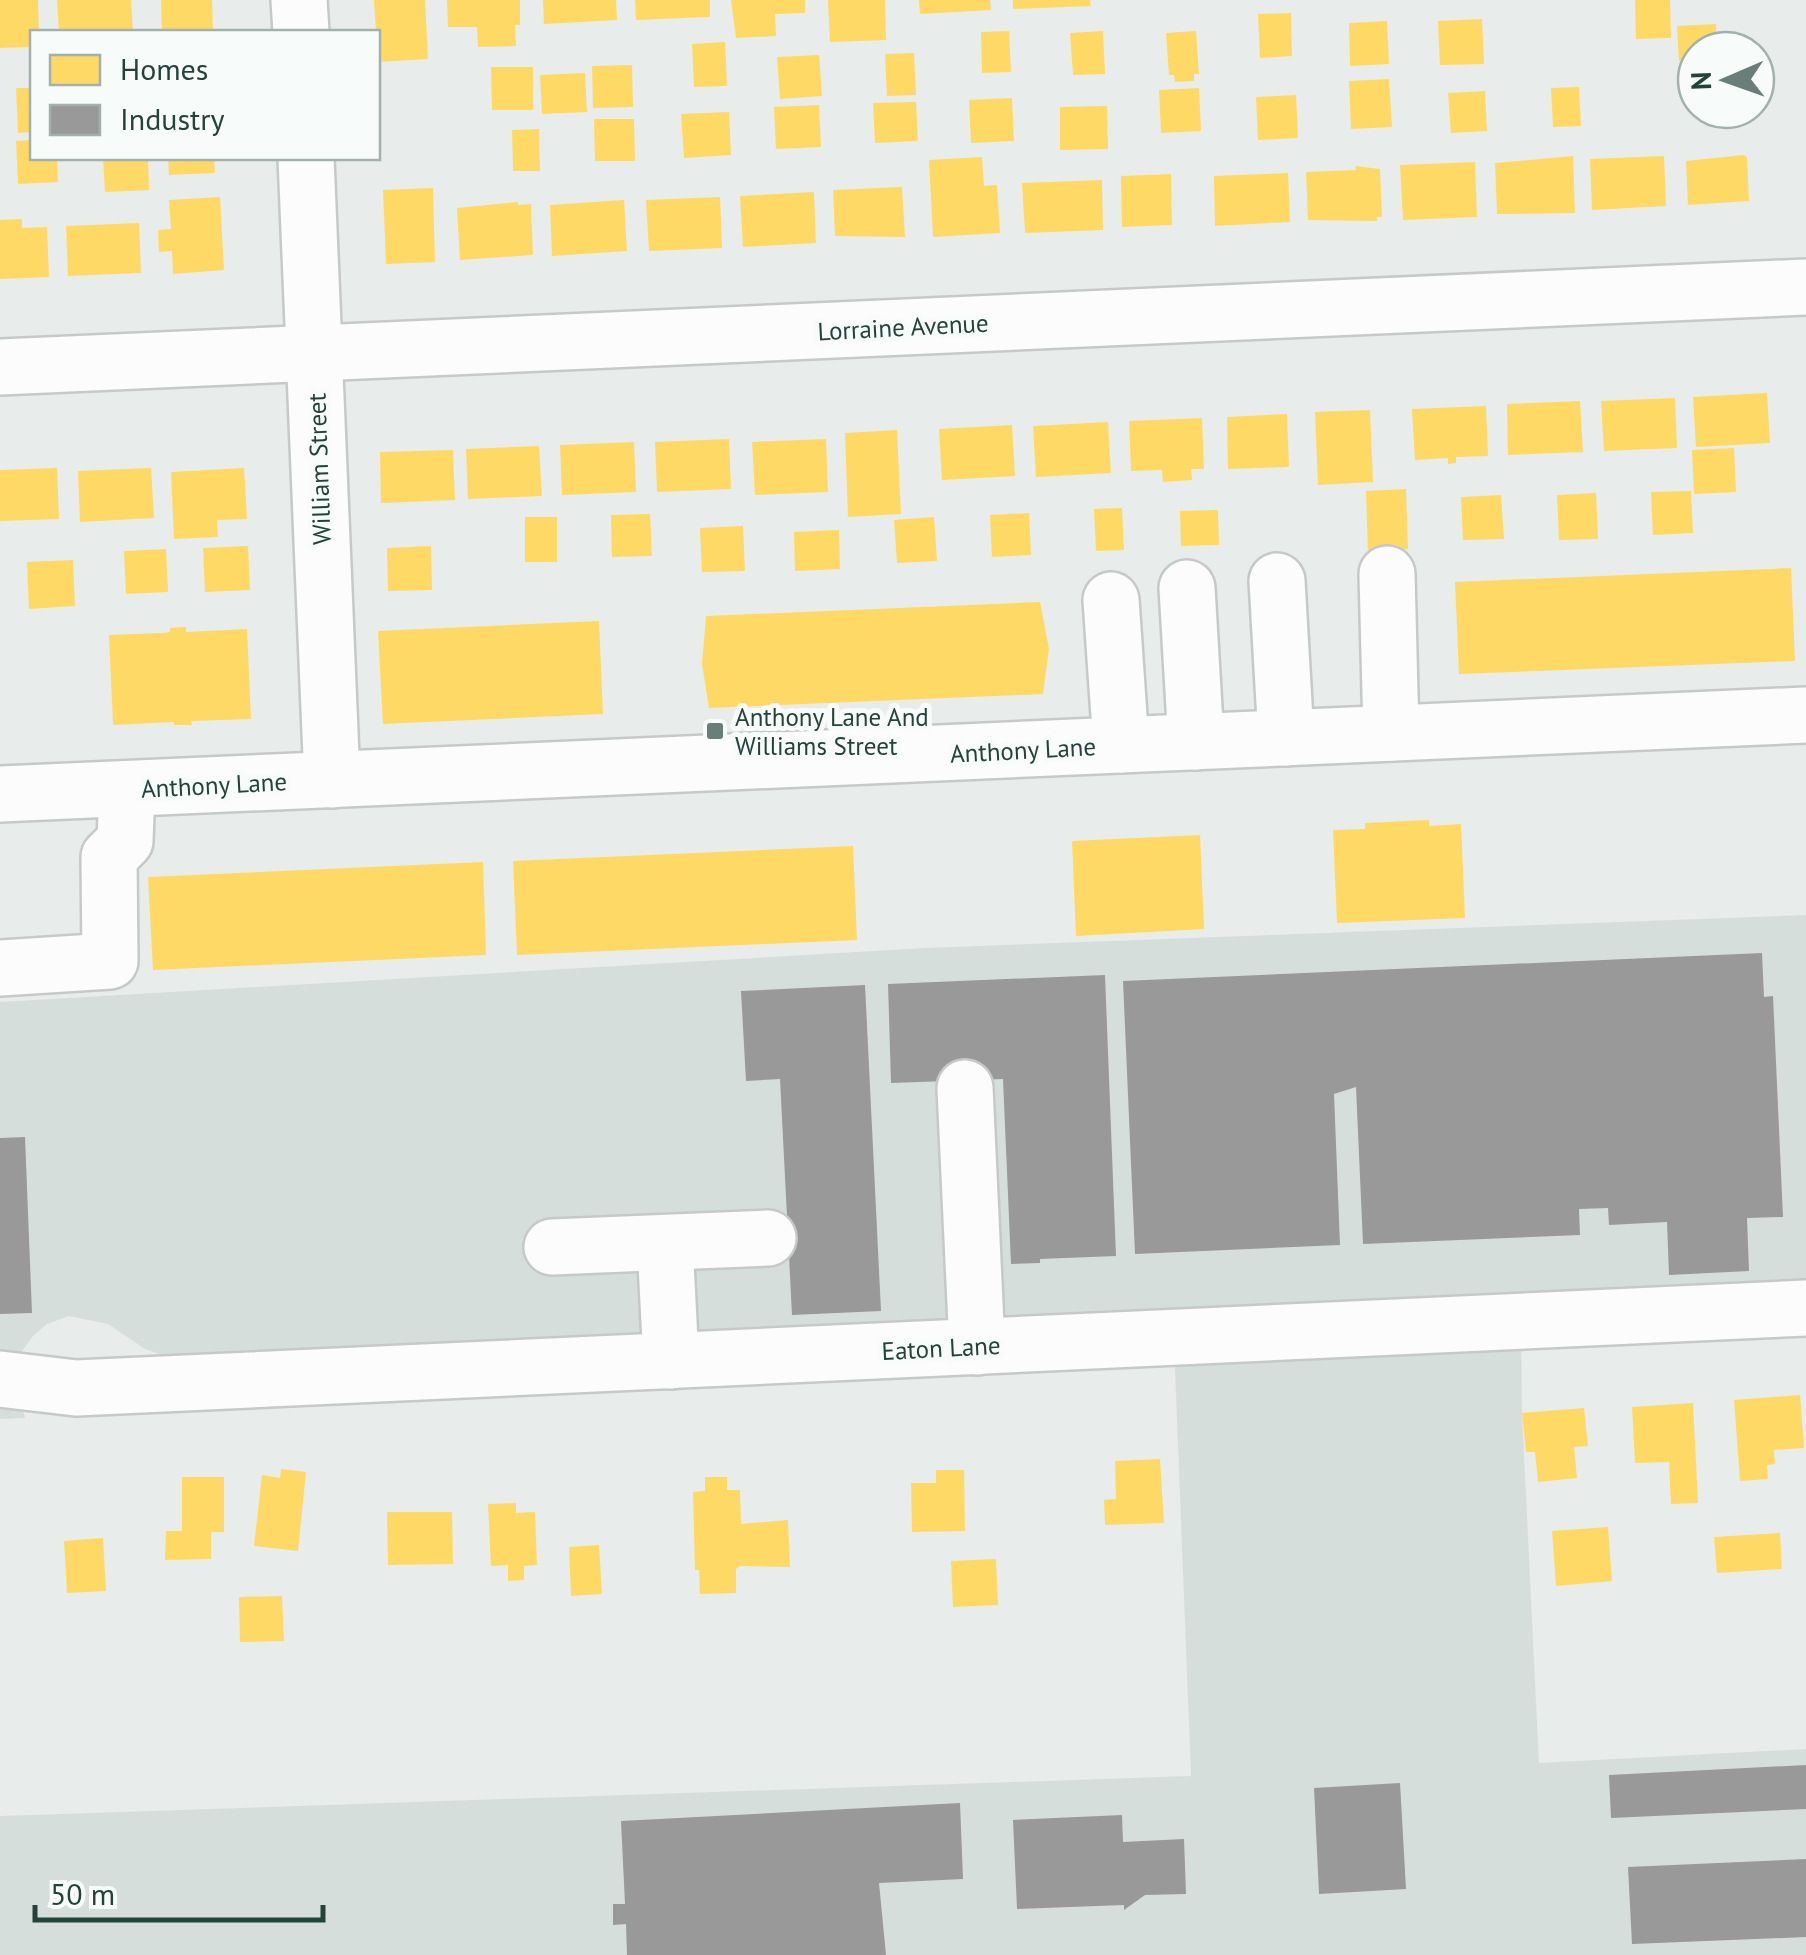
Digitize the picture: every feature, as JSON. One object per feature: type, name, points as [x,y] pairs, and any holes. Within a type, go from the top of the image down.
[{"type":"street","points":[[299,0],[301,30]]},
{"type":"street","name":"William Street","points":[[306,160],[332,780]]},
{"type":"street","name":"Lorraine Avenue","points":[[0,367],[1806,287]]},
{"type":"street","points":[[1387,574],[1391,734]]},
{"type":"street","points":[[1277,580],[1286,738]]},
{"type":"street","points":[[1187,588],[1196,742]]},
{"type":"street","points":[[1110,600],[1122,745]]},
{"type":"street","name":"Anthony Lane","points":[[0,794],[1806,715]]},
{"type":"street","points":[[0,968],[110,961],[109,857],[125,841],[127,789]]},
{"type":"street","points":[[965,1088],[977,1347]]},
{"type":"street","points":[[552,1248],[768,1238]]},
{"type":"street","points":[[665,1243],[671,1361]]},
{"type":"street","name":"Eaton Lane","points":[[0,1379],[76,1388],[1806,1308]]},
{"type":"shaded area","points":[[1806,915],[1806,1288],[1521,1300],[1522,1413],[1539,1763],[1806,1749],[1806,1955],[0,1955],[0,1816],[1191,1776],[1173,1318],[177,1360],[145,1349],[108,1324],[69,1316],[47,1324],[20,1354],[20,1398],[25,1418],[0,1419],[0,1002],[925,948]]},
{"type":"building: Homes","points":[[0,0],[38,0],[39,30],[30,30],[30,47],[0,48]]},
{"type":"building: Homes","points":[[57,0],[131,0],[133,30],[59,30]]},
{"type":"building: Homes","points":[[161,0],[212,0],[213,30],[162,30]]},
{"type":"building: Homes","points":[[374,0],[425,0],[428,59],[380,62],[380,30],[376,30]]},
{"type":"building: Homes","points":[[447,0],[520,0],[516,46],[478,47],[477,27],[448,27]]},
{"type":"building: Homes","points":[[543,0],[616,0],[617,20],[544,24]]},
{"type":"building: Homes","points":[[635,0],[710,0],[710,17],[636,20]]},
{"type":"building: Homes","points":[[731,0],[805,0],[805,13],[775,14],[776,36],[736,38]]},
{"type":"building: Homes","points":[[828,0],[885,0],[886,40],[830,42]]},
{"type":"building: Homes","points":[[919,0],[990,0],[991,10],[920,14]]},
{"type":"building: Homes","points":[[1013,0],[1090,0],[1091,6],[1013,9]]},
{"type":"building: Homes","points":[[1635,0],[1670,0],[1671,38],[1636,39]]},
{"type":"building: Homes","points":[[1291,13],[1292,56],[1260,58],[1258,14]]},
{"type":"building: Homes","points":[[1482,19],[1484,64],[1440,65],[1438,21]]},
{"type":"building: Homes","points":[[1387,21],[1389,64],[1350,66],[1349,23]]},
{"type":"building: Homes","points":[[1716,24],[1716,30],[1677,30],[1677,26]]},
{"type":"building: Homes","points":[[1009,31],[1011,72],[982,73],[981,32]]},
{"type":"building: Homes","points":[[1103,31],[1105,74],[1073,75],[1070,33]]},
{"type":"building: Homes","points":[[1196,31],[1199,74],[1194,74],[1194,81],[1175,82],[1174,75],[1169,75],[1166,33]]},
{"type":"building: Homes","points":[[725,42],[727,86],[694,87],[692,44]]},
{"type":"building: Homes","points":[[914,53],[916,95],[887,96],[885,54]]},
{"type":"building: Homes","points":[[819,55],[822,96],[780,99],[777,57]]},
{"type":"building: Homes","points":[[632,65],[633,107],[593,108],[592,66]]},
{"type":"building: Homes","points":[[491,67],[533,67],[533,110],[492,110]]},
{"type":"building: Homes","points":[[585,73],[587,112],[542,114],[540,75]]},
{"type":"building: Homes","points":[[1389,79],[1392,127],[1351,129],[1349,81]]},
{"type":"building: Homes","points":[[1579,87],[1581,126],[1553,127],[1551,88]]},
{"type":"building: Homes","points":[[16,88],[30,88],[30,132],[18,133]]},
{"type":"building: Homes","points":[[1199,88],[1201,131],[1161,133],[1159,90]]},
{"type":"building: Homes","points":[[1485,91],[1487,131],[1451,133],[1448,93]]},
{"type":"building: Homes","points":[[1296,95],[1298,138],[1258,140],[1256,97]]},
{"type":"building: Homes","points":[[1012,98],[1014,141],[971,143],[969,100]]},
{"type":"building: Homes","points":[[916,102],[918,141],[875,143],[873,103]]},
{"type":"building: Homes","points":[[819,105],[821,147],[776,149],[774,107]]},
{"type":"building: Homes","points":[[1107,106],[1108,149],[1060,150],[1060,107]]},
{"type":"building: Homes","points":[[729,112],[731,155],[684,158],[681,114]]},
{"type":"building: Homes","points":[[594,119],[634,119],[635,161],[595,161]]},
{"type":"building: Homes","points":[[539,129],[540,171],[513,171],[512,130]]},
{"type":"building: Homes","points":[[30,140],[30,160],[57,160],[58,182],[18,184],[16,141]]},
{"type":"building: Homes","points":[[1573,156],[1575,213],[1497,214],[1495,163]]},
{"type":"building: Homes","points":[[1664,156],[1666,206],[1592,210],[1590,159]]},
{"type":"building: Homes","points":[[982,157],[984,186],[997,185],[1000,233],[933,237],[929,160]]},
{"type":"building: Homes","points":[[1747,157],[1749,201],[1688,205],[1686,161]]},
{"type":"building: Homes","points":[[103,160],[148,160],[149,190],[105,192]]},
{"type":"building: Homes","points":[[168,160],[214,160],[215,173],[169,175]]},
{"type":"building: Homes","points":[[1475,162],[1477,217],[1403,220],[1400,165]]},
{"type":"building: Homes","points":[[1355,166],[1380,169],[1382,217],[1377,217],[1377,221],[1308,220],[1306,172],[1356,170]]},
{"type":"building: Homes","points":[[1288,173],[1290,222],[1215,226],[1214,176]]},
{"type":"building: Homes","points":[[1171,174],[1172,225],[1122,227],[1121,176]]},
{"type":"building: Homes","points":[[1102,180],[1103,230],[1025,233],[1022,183]]},
{"type":"building: Homes","points":[[902,187],[905,237],[835,236],[833,190]]},
{"type":"building: Homes","points":[[433,188],[435,262],[386,264],[383,190]]},
{"type":"building: Homes","points":[[814,192],[816,243],[743,247],[740,196]]},
{"type":"building: Homes","points":[[220,197],[224,270],[173,274],[172,251],[159,252],[158,230],[171,229],[169,200]]},
{"type":"building: Homes","points":[[720,197],[722,248],[649,251],[646,200]]},
{"type":"building: Homes","points":[[624,200],[627,251],[552,256],[550,205]]},
{"type":"building: Homes","points":[[531,204],[533,255],[460,260],[457,208]]},
{"type":"building: Homes","points":[[22,219],[22,228],[47,227],[49,277],[0,279],[0,220]]},
{"type":"building: Homes","points":[[139,223],[141,273],[68,276],[66,226]]},
{"type":"building: Homes","points":[[1767,393],[1770,443],[1696,447],[1693,397]]},
{"type":"building: Homes","points":[[1675,398],[1677,448],[1604,451],[1601,401]]},
{"type":"building: Homes","points":[[1580,401],[1583,452],[1508,455],[1507,404]]},
{"type":"building: Homes","points":[[1486,406],[1488,456],[1456,457],[1456,463],[1448,464],[1448,458],[1415,460],[1412,409]]},
{"type":"building: Homes","points":[[1370,410],[1373,482],[1318,485],[1315,412]]},
{"type":"building: Homes","points":[[1287,414],[1289,467],[1228,469],[1227,417]]},
{"type":"building: Homes","points":[[1202,418],[1204,469],[1191,469],[1192,480],[1163,482],[1162,470],[1131,471],[1129,421]]},
{"type":"building: Homes","points":[[1108,422],[1111,473],[1036,477],[1033,426]]},
{"type":"building: Homes","points":[[1012,425],[1015,476],[942,480],[939,429]]},
{"type":"building: Homes","points":[[897,430],[901,514],[848,517],[845,433]]},
{"type":"building: Homes","points":[[729,439],[731,489],[657,492],[655,442]]},
{"type":"building: Homes","points":[[826,439],[828,492],[755,495],[752,442]]},
{"type":"building: Homes","points":[[634,442],[636,492],[562,495],[560,445]]},
{"type":"building: Homes","points":[[539,446],[542,496],[468,499],[466,449]]},
{"type":"building: Homes","points":[[1734,448],[1736,492],[1694,494],[1692,450]]},
{"type":"building: Homes","points":[[453,450],[455,500],[381,503],[380,452]]},
{"type":"building: Homes","points":[[57,468],[59,519],[0,521],[0,470]]},
{"type":"building: Homes","points":[[151,468],[154,518],[80,522],[78,471]]},
{"type":"building: Homes","points":[[244,468],[247,519],[217,520],[218,537],[174,539],[171,472]]},
{"type":"building: Homes","points":[[1406,489],[1408,549],[1368,551],[1366,491]]},
{"type":"building: Homes","points":[[1691,491],[1693,533],[1653,535],[1651,492]]},
{"type":"building: Homes","points":[[1596,493],[1598,539],[1559,540],[1557,495]]},
{"type":"building: Homes","points":[[1501,495],[1504,539],[1463,540],[1461,497]]},
{"type":"building: Homes","points":[[1122,508],[1124,550],[1096,551],[1094,509]]},
{"type":"building: Homes","points":[[1218,510],[1219,545],[1181,546],[1180,511]]},
{"type":"building: Homes","points":[[1029,513],[1031,555],[992,557],[990,515]]},
{"type":"building: Homes","points":[[650,514],[652,556],[612,557],[611,515]]},
{"type":"building: Homes","points":[[525,517],[557,517],[557,562],[525,562]]},
{"type":"building: Homes","points":[[934,517],[937,561],[897,563],[894,520]]},
{"type":"building: Homes","points":[[743,526],[745,571],[702,572],[700,528]]},
{"type":"building: Homes","points":[[839,530],[840,569],[795,571],[794,532]]},
{"type":"building: Homes","points":[[248,546],[250,590],[205,592],[203,548]]},
{"type":"building: Homes","points":[[431,546],[432,590],[388,591],[387,548]]},
{"type":"building: Homes","points":[[166,549],[168,592],[126,594],[124,551]]},
{"type":"building: Homes","points":[[73,560],[75,606],[29,609],[27,562]]},
{"type":"building: Homes","points":[[1791,568],[1795,661],[1459,674],[1455,582]]},
{"type":"building: Homes","points":[[1040,602],[1049,649],[1043,694],[709,708],[702,664],[706,616]]},
{"type":"building: Homes","points":[[599,621],[603,714],[383,724],[378,631]]},
{"type":"building: Homes","points":[[186,627],[186,632],[247,629],[251,719],[191,721],[192,725],[113,725],[109,635],[164,633],[170,632],[170,628]]},
{"type":"building: Homes","points":[[1429,820],[1429,826],[1461,824],[1465,918],[1337,923],[1333,830],[1365,829],[1365,823]]},
{"type":"building: Homes","points":[[1200,835],[1204,929],[1076,936],[1072,841]]},
{"type":"building: Homes","points":[[853,846],[857,940],[517,955],[513,861]]},
{"type":"building: Homes","points":[[483,862],[486,955],[153,970],[148,877]]},
{"type":"building: Homes","points":[[1800,1395],[1804,1448],[1774,1450],[1775,1464],[1767,1465],[1768,1479],[1740,1481],[1734,1400]]},
{"type":"building: Homes","points":[[1693,1403],[1698,1503],[1671,1504],[1669,1462],[1635,1463],[1632,1407]]},
{"type":"building: Homes","points":[[1584,1408],[1588,1446],[1574,1447],[1577,1478],[1538,1482],[1535,1452],[1526,1452],[1522,1413]]},
{"type":"building: Homes","points":[[1160,1459],[1164,1523],[1105,1525],[1104,1500],[1116,1499],[1115,1461]]},
{"type":"building: Homes","points":[[281,1469],[306,1472],[298,1551],[254,1546],[262,1475],[280,1478]]},
{"type":"building: Homes","points":[[936,1470],[964,1470],[965,1531],[912,1532],[911,1483],[936,1483]]},
{"type":"building: Homes","points":[[182,1477],[224,1477],[224,1532],[211,1532],[211,1559],[165,1560],[166,1531],[182,1531]]},
{"type":"building: Homes","points":[[705,1477],[727,1477],[727,1490],[740,1490],[741,1524],[788,1520],[790,1567],[740,1566],[736,1569],[736,1593],[700,1594],[699,1570],[695,1570],[693,1492],[705,1491]]},
{"type":"building: Homes","points":[[516,1503],[516,1513],[535,1512],[537,1565],[524,1566],[524,1580],[508,1581],[508,1565],[491,1566],[488,1504]]},
{"type":"building: Homes","points":[[387,1512],[452,1512],[453,1564],[388,1565]]},
{"type":"building: Homes","points":[[1608,1527],[1612,1581],[1556,1586],[1552,1531]]},
{"type":"building: Homes","points":[[1780,1533],[1782,1569],[1717,1573],[1714,1537]]},
{"type":"building: Homes","points":[[103,1538],[106,1591],[67,1593],[64,1541]]},
{"type":"building: Homes","points":[[599,1545],[602,1594],[571,1596],[569,1547]]},
{"type":"building: Homes","points":[[996,1559],[998,1605],[953,1607],[951,1561]]},
{"type":"building: Homes","points":[[282,1596],[284,1641],[240,1642],[239,1597]]},
{"type":"building: Industry","points":[[1762,953],[1764,997],[1773,996],[1783,1217],[1747,1218],[1749,1271],[1669,1275],[1667,1222],[1609,1225],[1608,1208],[1579,1209],[1580,1235],[1363,1244],[1356,1087],[1334,1094],[1340,1245],[1135,1254],[1123,981]]},
{"type":"building: Industry","points":[[1105,975],[1116,1256],[1011,1264],[1003,1079],[891,1083],[888,984]]},
{"type":"building: Industry","points":[[865,985],[881,1311],[792,1315],[780,1079],[746,1081],[741,991]]},
{"type":"building: Industry","points":[[25,1137],[32,1313],[0,1314],[0,1138]]},
{"type":"building: Industry","points":[[1806,1765],[1806,1809],[1611,1818],[1609,1775]]},
{"type":"building: Industry","points":[[1400,1783],[1406,1889],[1319,1894],[1314,1788]]},
{"type":"building: Industry","points":[[960,1803],[963,1879],[879,1883],[886,1955],[627,1955],[626,1924],[613,1925],[613,1904],[625,1904],[621,1821]]},
{"type":"building: Industry","points":[[1122,1815],[1123,1842],[1184,1839],[1186,1894],[1145,1895],[1124,1910],[1124,1905],[1017,1909],[1013,1820]]},
{"type":"building: Industry","points":[[1806,1859],[1806,1937],[1632,1944],[1628,1867]]},
{"type":"place","name":"Anthony Lane And Williams Street","points":[[715,731]]}]
